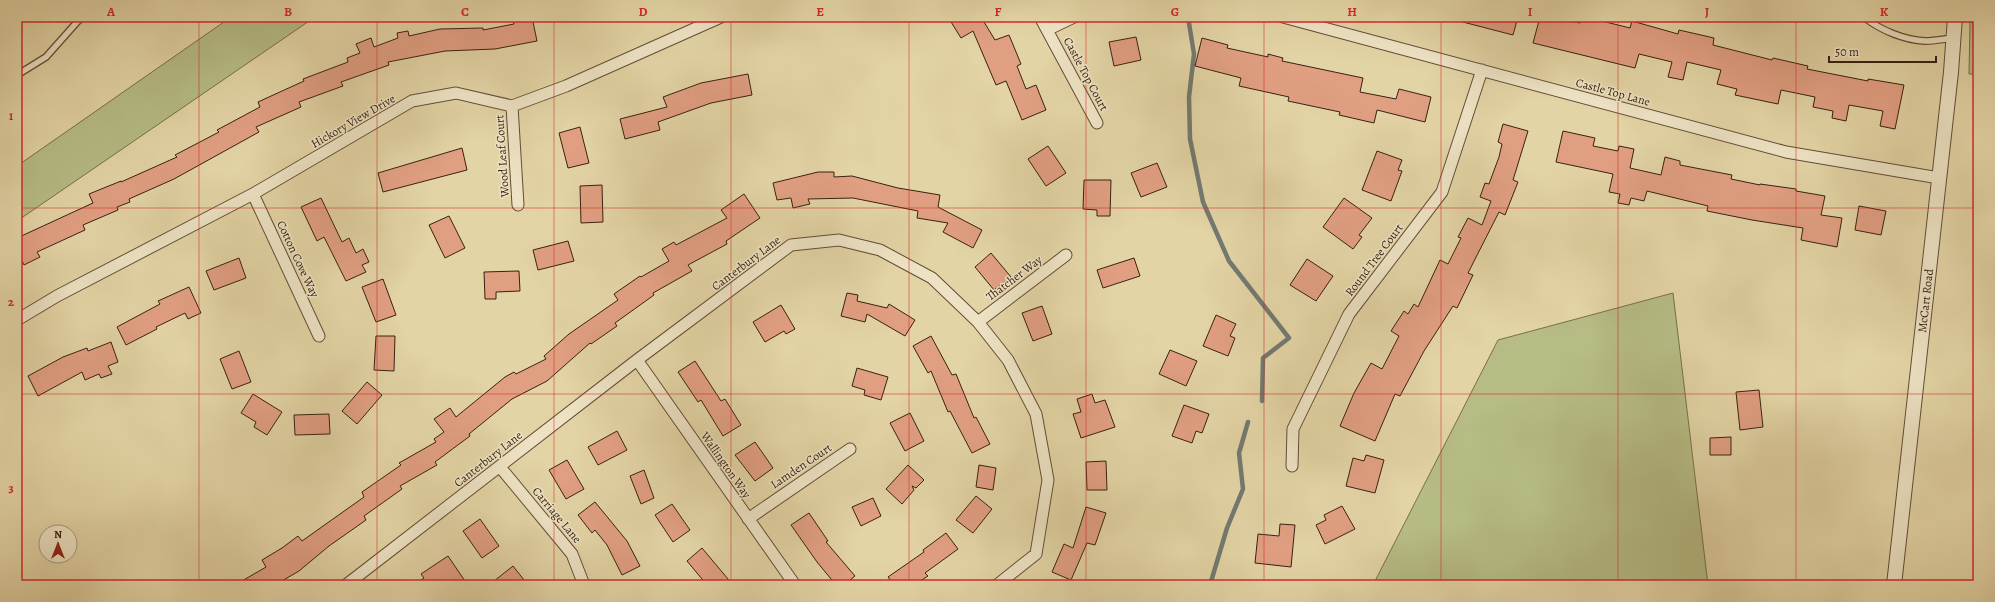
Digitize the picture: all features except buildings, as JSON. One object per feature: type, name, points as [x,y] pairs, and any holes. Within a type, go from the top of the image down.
[{"type":"street","points":[[512,106],[566,86],[721,17]]},
{"type":"street","name":"Castle Top Court","points":[[1040,17],[1097,123]]},
{"type":"street","points":[[1047,30],[1074,17]]},
{"type":"street","name":"Castle Top Lane","points":[[1283,17],[1786,152],[1939,178]]},
{"type":"street","name":"McCart Road","points":[[1894,585],[1939,178],[1955,17]]},
{"type":"street","name":"Round Tree Court","points":[[1292,466],[1293,429],[1349,314],[1442,192],[1482,70]]},
{"type":"street","name":"Hickory View Drive","points":[[17,320],[57,296],[253,194],[412,101],[456,93],[512,106]]},
{"type":"street","name":"Wood Leaf Court","points":[[512,106],[518,205]]},
{"type":"street","name":"Cotton Cove Way","points":[[253,194],[320,336]]},
{"type":"street","name":"Canterbury Lane","points":[[346,585],[637,360],[791,245],[839,240],[880,250],[932,278],[978,322],[1008,360],[1036,414],[1048,480],[1036,554],[997,585]]},
{"type":"street","name":"Thatcher Way","points":[[978,322],[1066,255]]},
{"type":"street","name":"Wallington Way","points":[[637,360],[795,585]]},
{"type":"street","name":"Lamden Court","points":[[748,519],[850,449]]},
{"type":"street","name":"Carriage Lane","points":[[500,467],[572,554],[584,585]]},
{"type":"lane","points":[[17,75],[46,57],[78,21],[84,17]]},
{"type":"lane","points":[[1864,17],[1874,25],[1897,35],[1924,41],[1953,38]]},
{"type":"green space","points":[[231,17],[315,17],[17,221],[17,166]]},
{"type":"green space","points":[[1970,22],[1978,22],[1978,74],[1969,74]]},
{"type":"green space","points":[[1673,293],[1708,585],[1373,585],[1498,340]]},
{"type":"waterway","points":[[1188,17],[1194,54],[1189,97],[1190,139],[1203,202],[1229,261],[1289,338],[1263,358],[1262,401]]},
{"type":"waterway","points":[[1210,585],[1227,528],[1243,489],[1239,453],[1248,422]]}]
